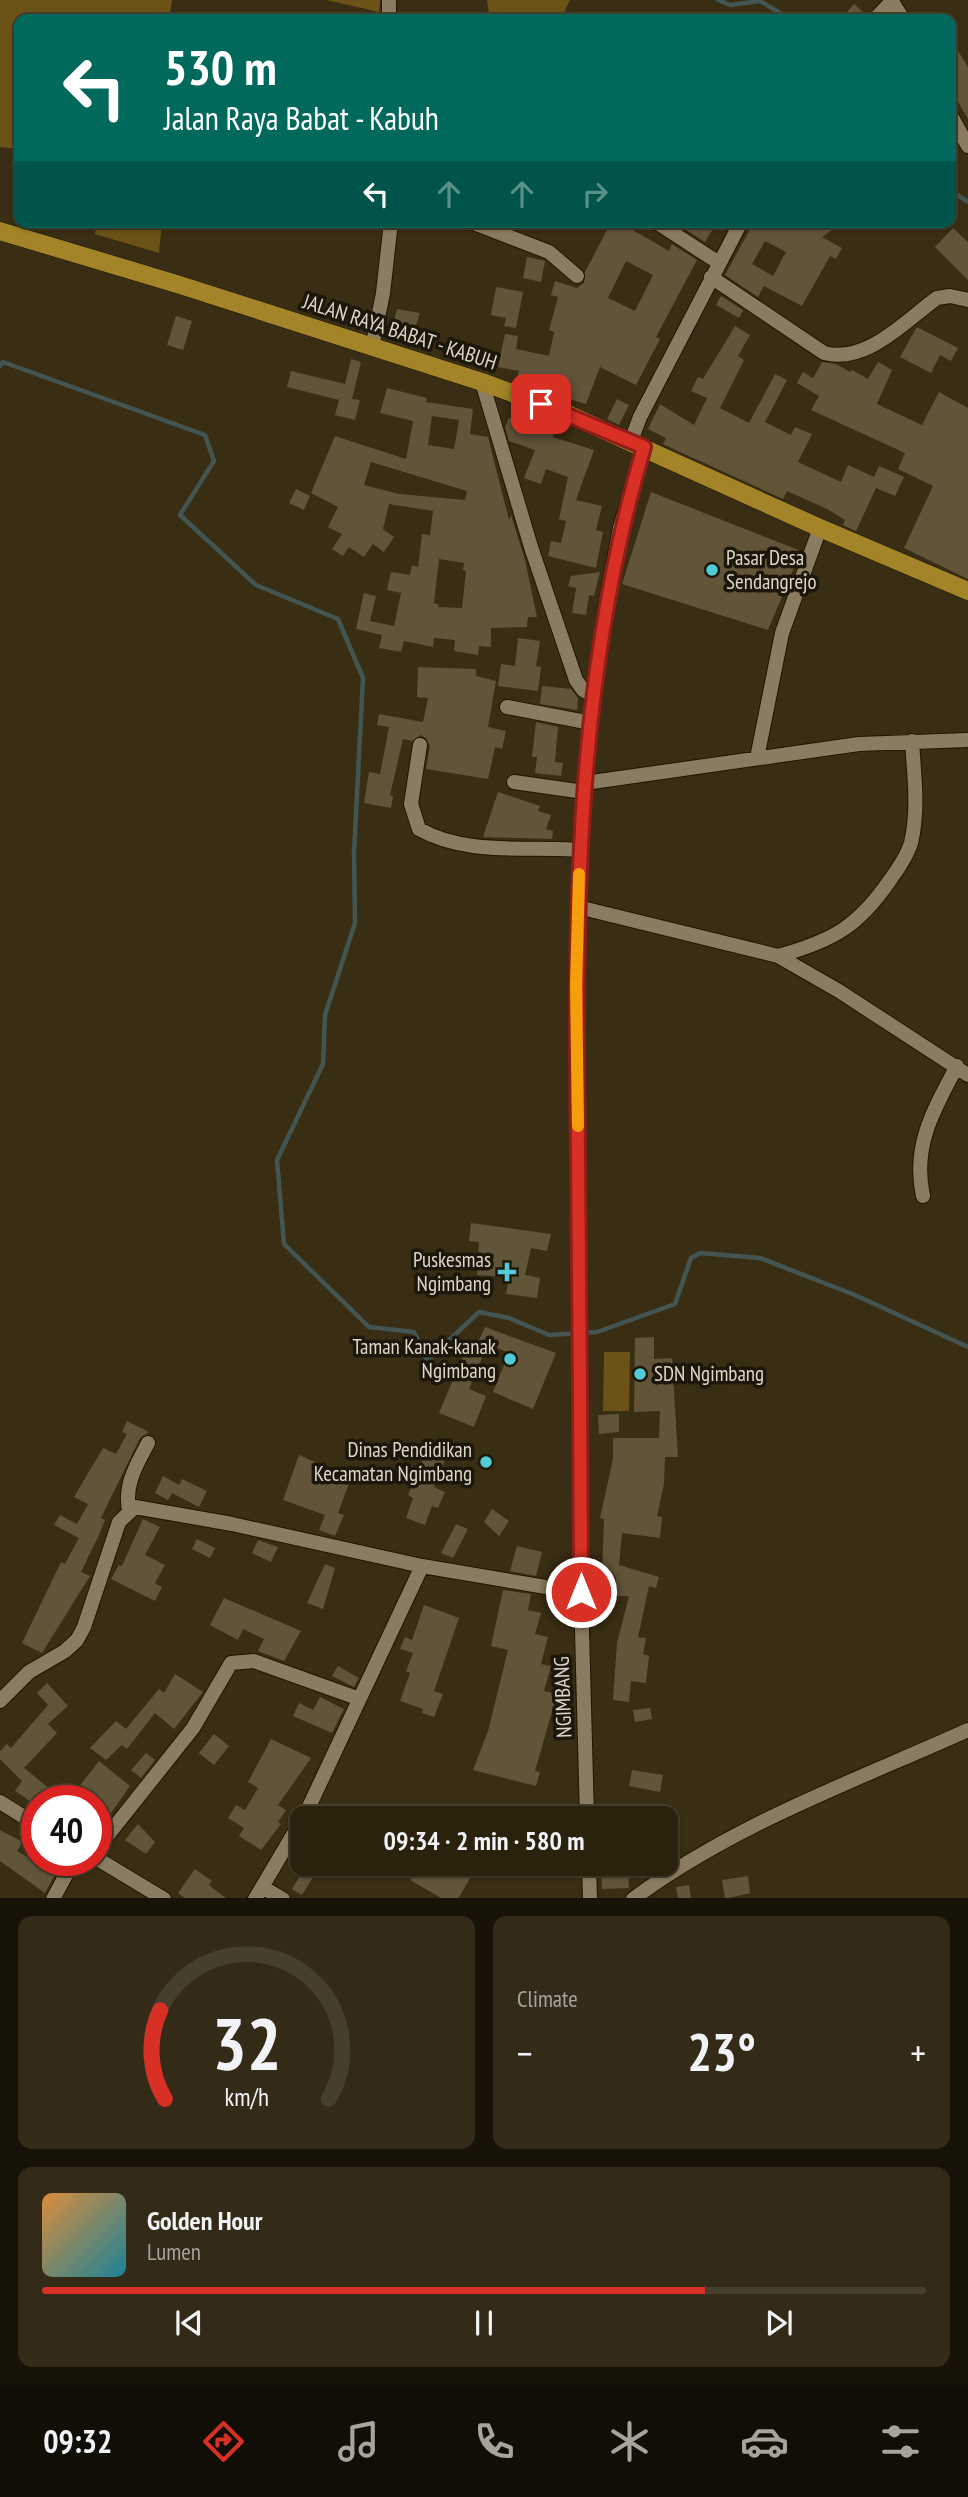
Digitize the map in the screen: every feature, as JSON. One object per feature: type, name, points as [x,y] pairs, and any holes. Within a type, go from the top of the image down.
[{"type":"main road","name":"JALAN RAYA BABAT - KABUH","points":[[0,231],[180,285],[482,382],[637,444],[820,528],[968,591]]},
{"type":"street","points":[[879,14],[892,0]]},
{"type":"street","points":[[956,125],[968,146]]},
{"type":"street","points":[[372,348],[383,293],[390,228]]},
{"type":"street","points":[[487,228],[549,252],[577,276]]},
{"type":"street","points":[[663,228],[824,354],[842,356],[870,346],[937,298],[950,296],[968,300]]},
{"type":"street","name":"NGIMBANG","points":[[587,1806],[581,1592],[578,907],[593,695],[640,417],[738,228]]},
{"type":"street","points":[[482,382],[531,547],[576,680],[583,690],[593,695]]},
{"type":"street","points":[[757,758],[782,633],[820,528]]},
{"type":"street","points":[[507,707],[591,723]]},
{"type":"street","points":[[514,782],[585,788],[757,758],[859,744],[967,739]]},
{"type":"street","points":[[778,956],[820,944],[853,925],[873,906],[898,869],[910,845],[915,813],[912,741]]},
{"type":"street","points":[[420,745],[411,804],[419,829],[431,836],[482,846],[580,850]]},
{"type":"street","points":[[578,907],[778,956],[962,1070],[924,1132],[919,1176],[923,1196]]},
{"type":"street","points":[[129,1510],[128,1498],[133,1471],[148,1443]]},
{"type":"street","points":[[0,1701],[29,1672],[77,1640],[84,1627],[119,1522],[129,1510],[141,1506],[422,1566],[581,1592]]},
{"type":"street","points":[[279,1898],[259,1893],[307,1811],[357,1698],[422,1566]]},
{"type":"street","points":[[112,1830],[193,1728],[231,1663],[254,1661],[357,1698]]},
{"type":"street","points":[[634,1898],[673,1870],[760,1823],[968,1730]]},
{"type":"street","points":[[0,1802],[21,1815]]},
{"type":"street","points":[[112,1867],[162,1898]]},
{"type":"street","points":[[54,1898],[66,1876]]},
{"type":"street","points":[[589,1876],[590,1898]]},
{"type":"shaded area","points":[[0,0],[172,0],[170,14],[14,14],[14,148],[0,147]]},
{"type":"shaded area","points":[[326,0],[380,0],[379,12]]},
{"type":"shaded area","points":[[487,0],[570,0],[563,14],[489,14]]},
{"type":"shaded area","points":[[96,228],[161,228],[159,253],[95,234]]},
{"type":"shaded area","points":[[604,1352],[630,1352],[629,1411],[603,1411]]},
{"type":"building","points":[[854,4],[864,13],[863,14],[845,14]]},
{"type":"building","points":[[956,48],[968,67],[968,119],[956,98]]},
{"type":"building","points":[[608,228],[629,228],[669,251],[672,244],[697,260],[656,337],[660,339],[636,385],[600,367],[586,404],[525,386],[526,379],[517,378],[519,371],[498,367],[505,334],[518,336],[516,349],[549,356],[554,332],[549,330],[558,297],[551,295],[555,281],[577,288],[584,283],[585,272]],"holes":[[[626,261],[653,275],[635,311],[608,298]]]},
{"type":"building","points":[[683,228],[713,228],[705,242]]},
{"type":"building","points":[[751,228],[835,228],[822,237],[842,248],[836,259],[830,256],[802,306],[764,286],[758,297],[725,275]],"holes":[[[765,241],[786,252],[773,276],[752,264]]]},
{"type":"building","points":[[953,228],[968,242],[968,280],[935,247]]},
{"type":"building","points":[[527,257],[545,261],[541,282],[523,278]]},
{"type":"building","points":[[496,287],[523,292],[516,328],[504,326],[506,318],[491,315]]},
{"type":"building","points":[[721,296],[743,310],[739,318],[716,305]]},
{"type":"building","points":[[397,309],[420,313],[410,343],[390,337]]},
{"type":"building","points":[[176,316],[192,321],[183,350],[167,345]]},
{"type":"building","points":[[735,326],[750,335],[738,356],[744,360],[720,408],[749,423],[775,374],[787,380],[765,422],[791,435],[795,427],[812,434],[798,462],[841,482],[848,465],[874,477],[879,466],[904,477],[895,496],[876,488],[856,531],[843,525],[845,520],[827,509],[787,491],[783,499],[663,444],[666,438],[648,429],[660,404],[694,425],[707,398],[691,391],[698,377],[703,379]]},
{"type":"building","points":[[917,327],[958,348],[951,361],[940,355],[931,373],[900,357]]},
{"type":"building","points":[[351,359],[361,362],[352,399],[360,400],[355,420],[335,415],[339,400],[287,387],[291,371],[345,384]]},
{"type":"building","points":[[822,362],[836,364],[868,379],[878,362],[892,370],[877,404],[922,425],[939,392],[968,408],[968,579],[904,548],[933,486],[898,469],[905,453],[811,410],[819,396],[797,383],[803,372],[813,378]]},
{"type":"building","points":[[387,388],[427,398],[426,402],[473,409],[470,434],[488,437],[509,520],[511,515],[525,560],[537,617],[528,617],[527,627],[491,628],[491,647],[479,646],[478,655],[454,651],[455,640],[434,638],[433,647],[404,641],[401,652],[379,648],[382,635],[356,629],[364,593],[376,596],[370,621],[394,626],[401,593],[387,590],[391,572],[410,575],[412,565],[418,567],[422,534],[430,535],[433,511],[389,504],[383,529],[394,537],[384,552],[373,544],[364,557],[349,547],[343,556],[332,549],[342,534],[328,527],[338,507],[311,493],[335,436],[406,459],[413,421],[380,413]],"holes":[[[432,416],[459,420],[454,449],[428,445]],[[371,462],[467,491],[465,500],[399,494],[364,485]],[[439,559],[464,563],[463,570],[466,571],[462,608],[438,607],[438,604],[434,603]]]},
{"type":"building","points":[[617,399],[629,405],[619,425],[607,419]]},
{"type":"building","points":[[509,418],[526,424],[527,419],[539,423],[538,426],[555,432],[553,437],[594,450],[576,500],[602,506],[596,530],[603,532],[596,568],[548,556],[551,541],[561,543],[566,521],[559,519],[568,477],[546,469],[541,484],[524,478],[535,450],[509,441],[505,427]]},
{"type":"building","points":[[296,489],[310,496],[304,510],[289,503]]},
{"type":"building","name":"Pasar Desa Sendangrejo","points":[[651,492],[801,551],[768,630],[622,584]]},
{"type":"building","points":[[600,572],[594,596],[589,595],[586,615],[572,613],[576,588],[568,586],[571,576]]},
{"type":"building","points":[[518,638],[540,641],[536,666],[541,667],[538,691],[498,686],[501,664],[515,666]]},
{"type":"building","points":[[418,667],[476,669],[476,676],[496,681],[488,727],[506,731],[502,749],[495,747],[488,779],[426,769],[430,746],[426,738],[421,735],[412,741],[403,739],[390,795],[393,796],[391,808],[364,803],[369,772],[380,774],[389,727],[377,725],[379,714],[423,722],[428,698],[417,697]]},
{"type":"building","points":[[542,686],[571,689],[578,698],[577,710],[540,704]]},
{"type":"building","points":[[536,722],[558,727],[555,762],[563,763],[561,776],[535,773],[537,757],[532,757]]},
{"type":"building","points":[[498,792],[540,806],[538,811],[551,815],[546,829],[553,831],[552,839],[483,837]]},
{"type":"building","points":[[471,1223],[551,1234],[547,1251],[531,1248],[525,1275],[540,1278],[537,1298],[506,1294],[509,1277],[477,1275],[479,1242],[469,1241]]},
{"type":"building","points":[[485,1327],[556,1353],[533,1409],[493,1392],[509,1353],[479,1340]]},
{"type":"building","points":[[654,1337],[654,1359],[672,1358],[678,1457],[665,1457],[664,1484],[657,1516],[662,1517],[660,1538],[622,1533],[619,1565],[659,1577],[656,1588],[649,1586],[638,1637],[646,1638],[643,1654],[649,1656],[646,1683],[631,1681],[629,1702],[613,1700],[617,1643],[629,1596],[616,1596],[616,1577],[602,1576],[604,1519],[600,1518],[613,1459],[613,1438],[659,1438],[660,1411],[634,1412],[635,1338]]},
{"type":"building","points":[[468,1344],[485,1351],[469,1389],[486,1396],[474,1427],[439,1413]]},
{"type":"building","points":[[619,1414],[619,1432],[599,1434],[598,1415]]},
{"type":"building","points":[[127,1421],[149,1432],[140,1438],[101,1518],[105,1520],[81,1572],[90,1576],[42,1653],[22,1643],[61,1562],[65,1564],[79,1538],[54,1525],[60,1515],[77,1524],[88,1504],[74,1497],[103,1448],[116,1454],[127,1434],[122,1432]]},
{"type":"building","points":[[428,1447],[447,1455],[434,1487],[445,1492],[438,1508],[432,1506],[425,1525],[406,1518],[413,1498],[408,1495]]},
{"type":"building","points":[[299,1455],[351,1478],[338,1513],[344,1515],[335,1536],[319,1530],[325,1515],[283,1500]]},
{"type":"building","points":[[163,1476],[179,1485],[182,1479],[207,1491],[199,1507],[172,1493],[168,1500],[155,1493]]},
{"type":"building","points":[[492,1509],[509,1521],[499,1536],[484,1522]]},
{"type":"building","points":[[143,1519],[160,1527],[145,1555],[165,1565],[155,1583],[162,1587],[155,1601],[111,1579],[119,1565],[122,1566]]},
{"type":"building","points":[[456,1524],[468,1529],[453,1558],[441,1553]]},
{"type":"building","points":[[197,1539],[215,1548],[210,1558],[192,1549]]},
{"type":"building","points":[[258,1540],[278,1547],[271,1562],[252,1553]]},
{"type":"building","points":[[517,1546],[542,1552],[536,1576],[510,1571]]},
{"type":"building","points":[[325,1564],[335,1568],[323,1609],[307,1603]]},
{"type":"building","points":[[503,1590],[531,1594],[528,1610],[541,1613],[535,1634],[548,1637],[541,1664],[551,1666],[544,1691],[557,1694],[535,1771],[540,1772],[536,1786],[473,1770],[488,1731],[508,1650],[491,1646]]},
{"type":"building","points":[[224,1598],[301,1631],[284,1661],[258,1651],[264,1639],[243,1629],[238,1640],[210,1625]]},
{"type":"building","points":[[424,1605],[459,1618],[434,1691],[443,1694],[434,1717],[422,1713],[423,1709],[400,1701],[410,1673],[406,1671],[413,1653],[400,1649],[405,1637],[412,1640]]},
{"type":"building","points":[[338,1666],[359,1678],[354,1687],[332,1676]]},
{"type":"building","points":[[175,1674],[203,1692],[174,1729],[155,1713],[127,1749],[122,1745],[106,1760],[90,1748],[116,1721],[126,1729],[159,1689],[164,1693]]},
{"type":"building","points":[[47,1683],[68,1706],[48,1724],[57,1733],[24,1768],[45,1785],[21,1785],[21,1795],[15,1791],[22,1781],[0,1759],[0,1751],[7,1744],[11,1748],[48,1705],[37,1693]]},
{"type":"building","points":[[320,1697],[344,1709],[332,1733],[293,1716],[299,1703],[313,1710]]},
{"type":"building","points":[[650,1708],[652,1719],[635,1722],[633,1710]]},
{"type":"building","points":[[214,1734],[229,1746],[214,1765],[199,1753]]},
{"type":"building","points":[[271,1739],[311,1758],[278,1805],[286,1810],[278,1822],[281,1824],[261,1850],[239,1836],[244,1828],[228,1818],[236,1805],[245,1810],[258,1788],[248,1782]]},
{"type":"building","points":[[146,1753],[155,1760],[141,1778],[131,1770]]},
{"type":"building","points":[[99,1761],[130,1786],[112,1811],[112,1785],[80,1785]]},
{"type":"building","points":[[632,1770],[663,1775],[660,1792],[629,1786]]},
{"type":"building","points":[[138,1824],[155,1842],[146,1854],[125,1840]]},
{"type":"building","points":[[0,1830],[21,1841],[17,1851],[21,1853],[21,1876],[0,1861]]},
{"type":"building","points":[[195,1869],[212,1881],[209,1885],[226,1898],[185,1898],[178,1893]]},
{"type":"building","points":[[21,1876],[54,1876],[45,1893]]},
{"type":"building","points":[[300,1876],[314,1876],[302,1895],[292,1889]]},
{"type":"building","points":[[412,1876],[471,1876],[459,1898],[441,1898],[410,1880]]},
{"type":"building","points":[[601,1876],[628,1876],[629,1888],[602,1889]]},
{"type":"building","points":[[748,1876],[750,1893],[725,1898],[722,1880]]},
{"type":"building","points":[[689,1885],[691,1898],[678,1898],[676,1887]]},
{"type":"waterway","points":[[718,0],[730,5],[760,1],[782,14]]},
{"type":"waterway","points":[[956,194],[968,202]]},
{"type":"waterway","points":[[0,366],[3,362],[205,435],[214,461],[180,515],[256,585],[338,619],[363,678],[354,853],[355,923],[325,1015],[323,1064],[277,1160],[284,1244],[369,1327],[414,1332],[427,1361],[479,1312],[509,1318],[549,1335],[597,1332],[675,1304],[691,1258],[700,1253],[760,1258],[855,1295],[968,1347]]},
{"type":"slow traffic","points":[[578,1126],[576,985],[579,874]]},
{"type":"place","name":"Pasar Desa Sendangrejo","points":[[712,570]]},
{"type":"place","name":"Puskesmas Ngimbang","points":[[507,1272]]},
{"type":"place","name":"Taman Kanak-kanak Ngimbang","points":[[510,1359]]},
{"type":"place","name":"SDN Ngimbang","points":[[640,1374]]},
{"type":"place","name":"Dinas Pendidikan Kecamatan Ngimbang","points":[[486,1462]]},
{"type":"route","points":[[541,404],[644,447],[620,528],[605,609],[593,695],[580,850],[576,985],[581,1592]]}]
